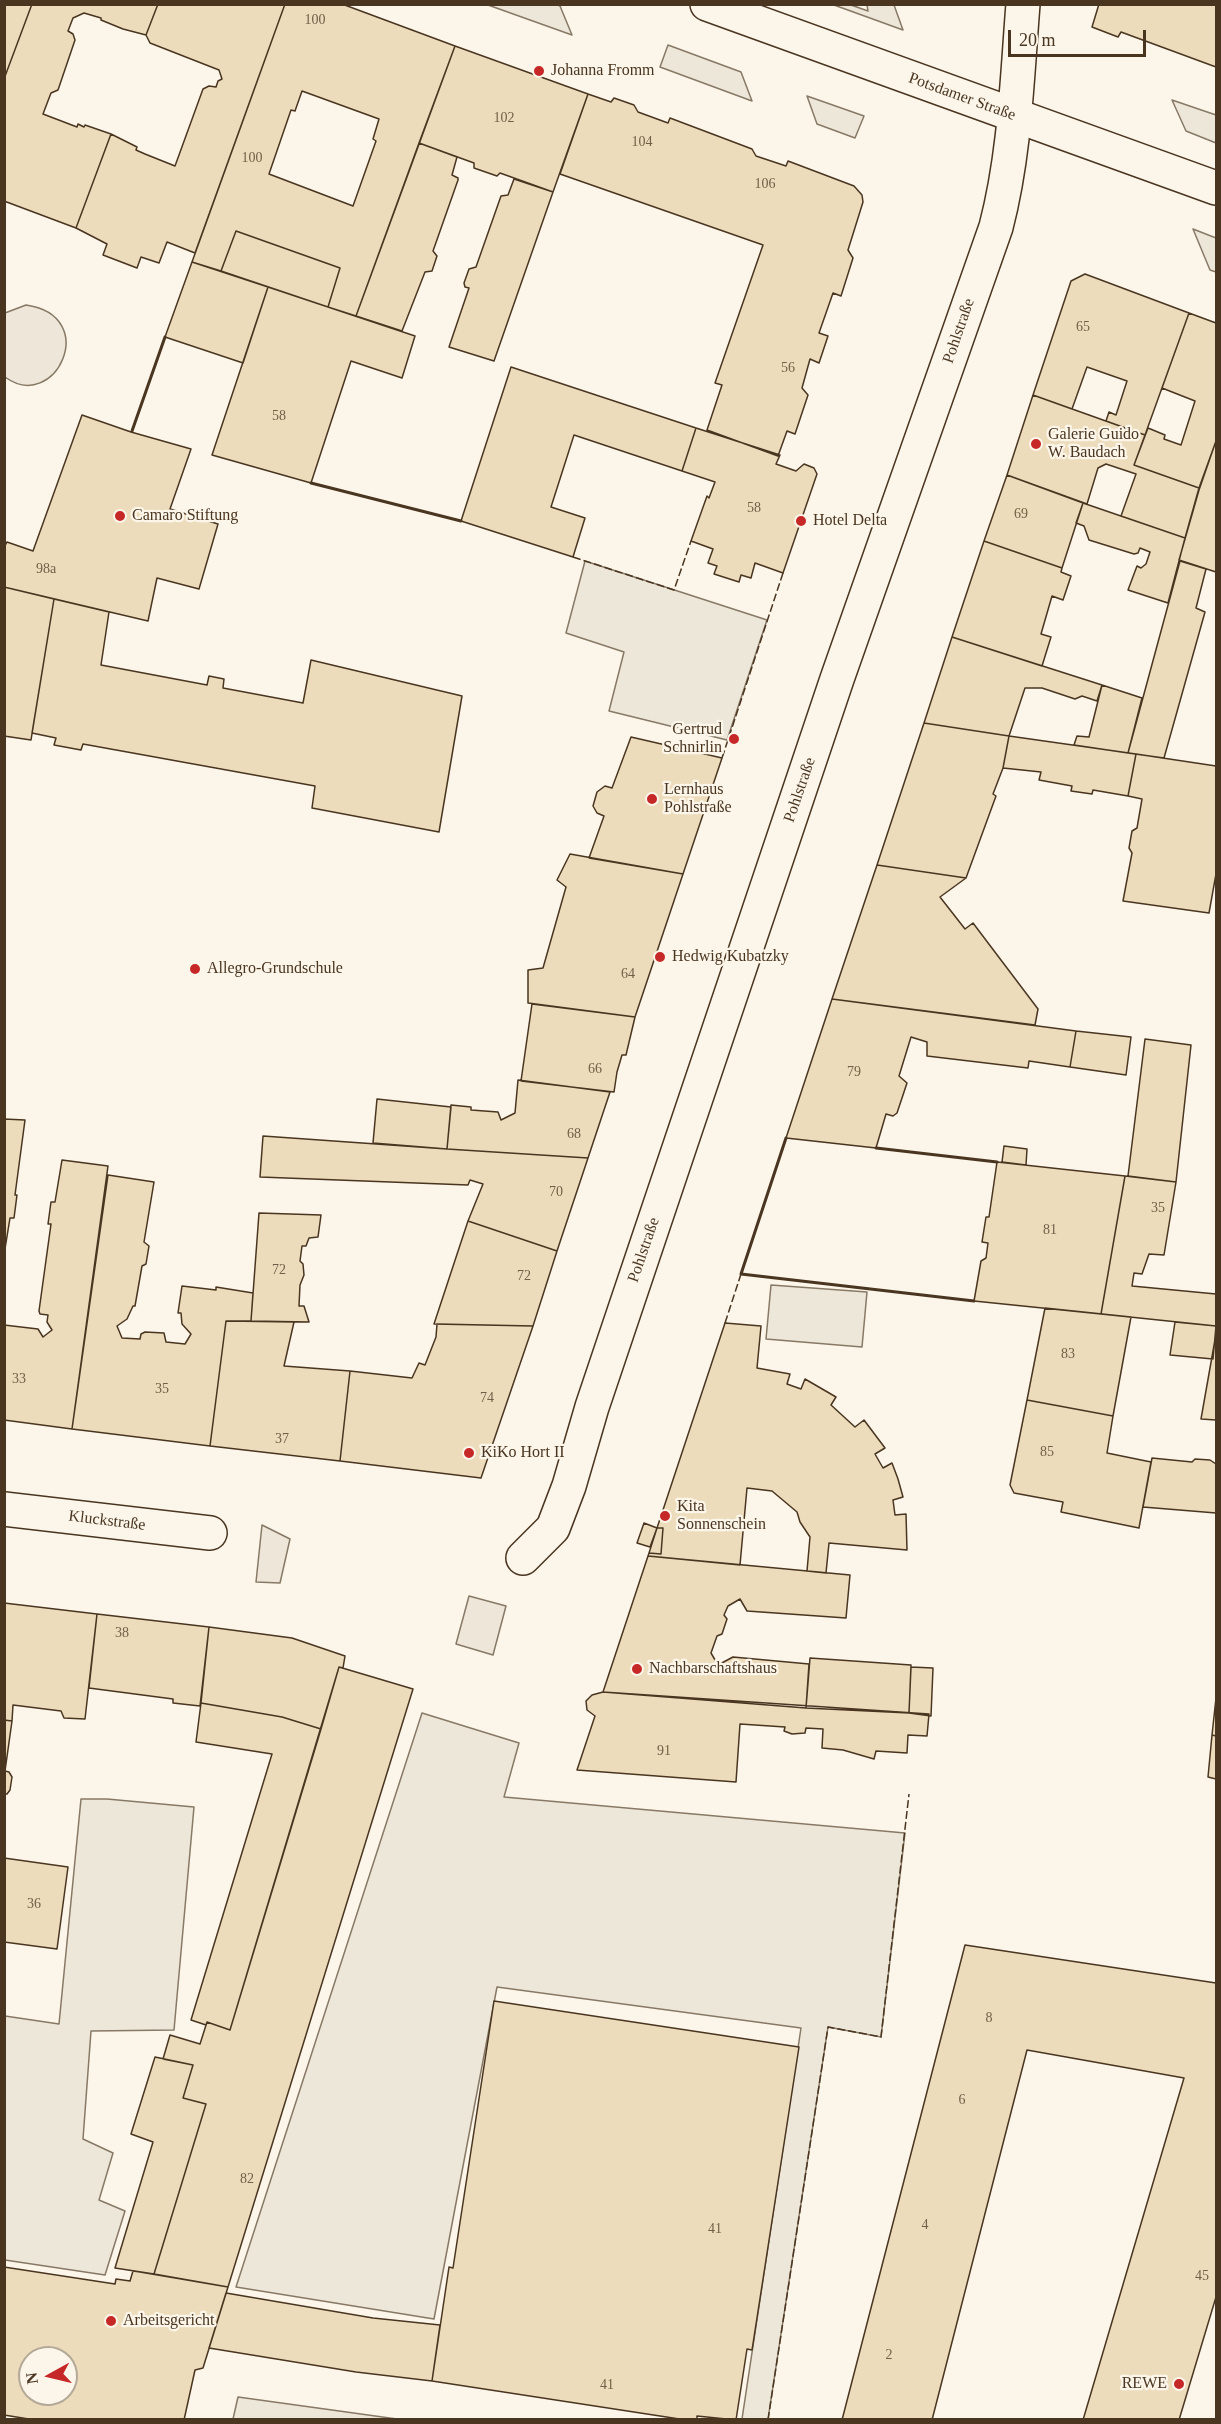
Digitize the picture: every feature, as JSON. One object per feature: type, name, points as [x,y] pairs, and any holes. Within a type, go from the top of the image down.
[{"type":"street","name":"Potsdamer Straße","points":[[707,4],[1216,188]]},
{"type":"street","name":"Pohlstraße","points":[[524,1558],[553,1528],[569,1486],[592,1407],[834,690],[996,227],[1003,198],[1015,116],[1023,4]]},
{"type":"street","name":"Kluckstraße","points":[[4,1509],[210,1533]]},
{"type":"shaded area","points":[[556,4],[560,6],[572,35],[488,5]]},
{"type":"shaded area","points":[[834,5],[851,5],[868,11],[867,5],[894,5],[903,30]]},
{"type":"shaded area","points":[[668,45],[741,72],[752,101],[660,67]]},
{"type":"shaded area","points":[[807,96],[864,116],[855,138],[817,124]]},
{"type":"shaded area","points":[[1172,100],[1216,115],[1216,143],[1186,131]]},
{"type":"shaded area","points":[[1193,229],[1216,238],[1216,272],[1210,270]]},
{"type":"shaded area","points":[[26,305],[49,313],[62,326],[66,342],[63,359],[54,373],[40,383],[23,385],[5,377],[5,313]]},
{"type":"shaded area","points":[[585,561],[767,620],[727,740],[609,711],[624,652],[566,633]]},
{"type":"shaded area","points":[[771,1285],[867,1292],[862,1347],[766,1339]]},
{"type":"shaded area","points":[[262,1525],[290,1539],[280,1583],[256,1582]]},
{"type":"shaded area","points":[[469,1596],[506,1606],[493,1655],[456,1644]]},
{"type":"shaded area","points":[[422,1713],[519,1743],[504,1797],[905,1833],[881,2037],[828,2027],[768,2419],[742,2419],[801,2028],[497,1987],[434,2319],[236,2287]]},
{"type":"shaded area","points":[[81,1799],[107,1799],[194,1807],[174,2030],[91,2031],[83,2139],[113,2153],[99,2200],[125,2211],[105,2275],[5,2260],[5,2016],[59,2024]]},
{"type":"shaded area","points":[[238,2397],[397,2419],[233,2419]]},
{"type":"building","points":[[4,4],[32,4],[4,79]]},
{"type":"building","points":[[32,4],[158,4],[146,35],[123,29],[101,18],[84,13],[73,18],[68,31],[73,34],[75,40],[58,90],[51,93],[43,114],[77,127],[78,124],[84,127],[85,125],[111,134],[76,228],[4,201],[4,79]]},
{"type":"building","points":[[158,4],[285,4],[195,253],[167,242],[159,263],[141,257],[137,268],[103,255],[107,244],[76,228],[111,134],[137,147],[136,150],[175,166],[203,89],[209,86],[216,87],[218,81],[222,79],[219,70],[150,43],[146,35]]},
{"type":"building","points":[[285,4],[342,4],[455,46],[356,316],[328,307],[340,268],[236,231],[221,271],[192,262]],"holes":[[[302,91],[379,119],[373,139],[376,141],[353,206],[269,174],[291,110],[295,111]]]},
{"type":"building","points":[[1099,4],[1216,4],[1216,67],[1121,32],[1118,37],[1092,27]]},
{"type":"building","points":[[455,46],[588,94],[553,192],[500,173],[497,176],[474,168],[474,163],[419,143]]},
{"type":"building","points":[[588,94],[611,102],[614,98],[634,105],[638,112],[668,123],[670,118],[752,149],[756,156],[786,166],[788,161],[854,186],[862,195],[863,202],[848,250],[853,258],[841,296],[833,293],[819,333],[828,336],[819,363],[810,359],[802,388],[808,395],[795,434],[787,431],[778,456],[707,430],[722,385],[715,383],[763,245],[560,174]]},
{"type":"building","points":[[419,143],[457,157],[452,175],[458,180],[433,251],[437,256],[432,271],[425,272],[402,331],[356,316]]},
{"type":"building","points":[[514,179],[553,192],[494,361],[449,347],[469,288],[465,287],[464,283],[469,269],[476,267],[501,196],[508,195]]},
{"type":"building","points":[[236,231],[340,268],[328,307],[221,271]]},
{"type":"building","points":[[192,262],[268,287],[243,363],[165,337]]},
{"type":"building","points":[[1085,274],[1189,313],[1145,435],[1106,421],[1109,412],[1116,415],[1127,381],[1087,367],[1072,409],[1033,395],[1071,281]]},
{"type":"building","points":[[268,287],[415,336],[402,378],[351,361],[311,483],[212,455]]},
{"type":"building","points":[[1189,313],[1216,323],[1216,441],[1199,488],[1134,465],[1148,428],[1165,435],[1164,439],[1181,445],[1195,401],[1162,388]]},
{"type":"building","points":[[511,367],[696,428],[682,471],[574,435],[551,507],[585,518],[573,557],[461,521]]},
{"type":"building","points":[[1033,395],[1145,435],[1134,465],[1199,488],[1185,538],[1121,516],[1136,474],[1106,464],[1098,468],[1087,504],[1007,475]]},
{"type":"building","name":"Camaro Stiftung","points":[[82,415],[191,449],[170,509],[218,524],[199,589],[157,578],[148,621],[4,587],[4,547],[7,542],[33,551]]},
{"type":"building","points":[[696,428],[780,455],[776,464],[796,471],[804,464],[814,468],[817,474],[783,573],[755,563],[751,578],[741,575],[739,582],[714,574],[717,566],[708,563],[713,549],[691,541],[707,496],[709,498],[715,482],[682,471]]},
{"type":"building","points":[[1216,441],[1216,572],[1179,560]]},
{"type":"building","points":[[1007,475],[1083,503],[1062,568],[984,541]]},
{"type":"building","points":[[1083,503],[1185,538],[1168,603],[1128,590],[1137,566],[1141,568],[1146,564],[1150,552],[1140,548],[1138,553],[1134,554],[1089,540],[1084,526],[1076,523]]},
{"type":"building","points":[[984,541],[1062,568],[1061,572],[1071,576],[1063,600],[1052,596],[1041,634],[1051,637],[1042,666],[952,637]]},
{"type":"building","points":[[1180,561],[1206,569],[1196,608],[1205,612],[1164,758],[1128,753]]},
{"type":"building","points":[[4,587],[54,599],[31,740],[4,736]]},
{"type":"building","points":[[54,599],[109,612],[101,665],[207,685],[209,676],[224,679],[223,688],[303,703],[311,660],[462,696],[439,832],[312,808],[315,786],[83,744],[81,750],[54,745],[56,738],[32,733]]},
{"type":"building","points":[[952,637],[1102,685],[1097,701],[1082,696],[1075,699],[1042,688],[1025,688],[1009,736],[924,723]]},
{"type":"building","points":[[1102,685],[1142,698],[1128,753],[1074,745],[1077,736],[1089,737]]},
{"type":"building","points":[[924,723],[1009,736],[1003,768],[993,794],[996,796],[966,878],[877,865]]},
{"type":"building","points":[[1009,736],[1136,754],[1128,796],[1093,790],[1092,794],[1071,791],[1072,786],[1039,780],[1041,772],[1003,768]]},
{"type":"building","name":"Lernhaus Pohlstraße","points":[[631,737],[722,758],[683,874],[589,858],[604,816],[597,813],[593,806],[597,792],[605,786],[612,788]]},
{"type":"building","points":[[1136,754],[1216,766],[1216,874],[1209,913],[1123,901],[1132,853],[1129,848],[1132,831],[1137,828],[1142,799],[1128,796]]},
{"type":"building","points":[[570,854],[683,874],[635,1017],[528,1003],[528,970],[543,968],[566,887],[557,880]]},
{"type":"building","points":[[877,865],[966,878],[940,897],[965,929],[973,923],[1038,1009],[1035,1025],[832,999]]},
{"type":"building","points":[[832,999],[1076,1031],[1070,1067],[1029,1061],[1028,1068],[927,1056],[927,1042],[911,1037],[899,1076],[907,1083],[897,1113],[893,1116],[886,1114],[876,1148],[786,1138]]},
{"type":"building","points":[[532,1004],[635,1017],[626,1055],[622,1055],[617,1072],[614,1092],[521,1081]]},
{"type":"building","points":[[1076,1031],[1131,1037],[1126,1075],[1070,1067]]},
{"type":"building","points":[[1145,1039],[1191,1045],[1176,1182],[1128,1176]]},
{"type":"building","points":[[518,1080],[610,1092],[588,1158],[447,1149],[451,1105],[471,1107],[471,1110],[498,1112],[501,1120],[515,1113]]},
{"type":"building","points":[[377,1099],[451,1107],[447,1149],[373,1143]]},
{"type":"building","points":[[4,1119],[25,1120],[14,1218],[10,1218],[4,1255]]},
{"type":"building","points":[[263,1136],[588,1158],[557,1251],[468,1221],[483,1184],[470,1180],[468,1185],[260,1177]]},
{"type":"building","points":[[1004,1146],[1027,1149],[1026,1165],[1002,1162]]},
{"type":"building","points":[[62,1160],[108,1166],[72,1429],[4,1420],[4,1325],[38,1329],[43,1337],[52,1330],[47,1322],[48,1315],[40,1314],[39,1311],[51,1224],[48,1224],[51,1202],[55,1202]]},
{"type":"building","points":[[997,1162],[1125,1176],[1101,1314],[974,1301],[981,1261],[986,1258],[988,1243],[982,1242],[986,1217],[989,1217]]},
{"type":"building","points":[[108,1175],[154,1182],[144,1242],[149,1246],[146,1264],[142,1266],[135,1306],[127,1319],[117,1326],[122,1338],[140,1339],[141,1334],[145,1332],[164,1333],[166,1342],[185,1344],[191,1334],[182,1324],[181,1313],[178,1313],[182,1286],[216,1290],[216,1287],[253,1293],[251,1321],[226,1321],[210,1446],[72,1429]]},
{"type":"building","points":[[1125,1176],[1176,1182],[1164,1255],[1149,1254],[1142,1274],[1134,1273],[1132,1286],[1216,1294],[1216,1326],[1101,1314]]},
{"type":"building","points":[[259,1213],[321,1215],[318,1237],[309,1238],[306,1246],[302,1246],[300,1261],[303,1264],[304,1275],[300,1285],[299,1306],[304,1306],[309,1322],[251,1321]]},
{"type":"building","points":[[468,1221],[557,1251],[533,1326],[434,1324]]},
{"type":"building","points":[[1045,1308],[1131,1317],[1113,1416],[1027,1400]]},
{"type":"building","points":[[226,1321],[294,1322],[284,1366],[350,1371],[340,1461],[210,1446]]},
{"type":"building","points":[[1175,1322],[1216,1326],[1213,1359],[1170,1355]]},
{"type":"building","points":[[725,1323],[761,1326],[757,1368],[790,1374],[787,1384],[801,1389],[805,1379],[836,1397],[831,1405],[855,1427],[864,1420],[885,1448],[875,1454],[883,1468],[892,1463],[898,1479],[903,1497],[893,1500],[895,1515],[906,1514],[907,1550],[829,1543],[826,1573],[807,1571],[810,1537],[800,1522],[797,1512],[772,1491],[747,1488],[740,1565],[648,1556],[649,1553],[661,1554],[663,1528],[657,1528]]},
{"type":"building","points":[[437,1324],[533,1326],[481,1478],[340,1461],[350,1371],[412,1378],[419,1363],[425,1365],[436,1337]]},
{"type":"building","points":[[1216,1334],[1216,1420],[1201,1419]]},
{"type":"building","points":[[1027,1400],[1113,1416],[1107,1453],[1151,1462],[1139,1528],[1061,1512],[1063,1502],[1014,1493],[1010,1485]]},
{"type":"building","points":[[1152,1458],[1192,1462],[1195,1459],[1210,1460],[1216,1464],[1216,1513],[1143,1507]]},
{"type":"building","points":[[644,1523],[657,1528],[650,1547],[637,1543]]},
{"type":"building","points":[[657,1528],[663,1528],[661,1554],[649,1553]]},
{"type":"building","points":[[648,1556],[850,1575],[846,1618],[747,1611],[740,1599],[728,1606],[724,1615],[727,1619],[722,1634],[717,1636],[711,1653],[718,1665],[733,1657],[809,1664],[806,1708],[603,1692]]},
{"type":"building","points":[[4,1603],[97,1614],[85,1719],[64,1718],[61,1711],[13,1705],[12,1721],[4,1720]]},
{"type":"building","points":[[97,1614],[209,1627],[200,1706],[173,1703],[173,1699],[89,1688]]},
{"type":"building","points":[[209,1627],[292,1638],[345,1656],[343,1668],[339,1667],[321,1729],[282,1717],[201,1703]]},
{"type":"building","points":[[810,1658],[911,1665],[909,1713],[806,1708]]},
{"type":"building","points":[[339,1667],[413,1689],[228,2287],[154,2274],[206,2104],[183,2098],[193,2065],[163,2059],[170,2035],[200,2044],[207,2022],[230,2030]]},
{"type":"building","points":[[911,1667],[933,1668],[931,1716],[909,1713]]},
{"type":"building","points":[[603,1692],[929,1714],[927,1736],[908,1735],[907,1753],[876,1751],[874,1759],[843,1750],[822,1748],[823,1729],[806,1728],[805,1733],[792,1734],[784,1731],[785,1727],[740,1724],[736,1782],[577,1770],[595,1716],[587,1710],[586,1701],[592,1695]]},
{"type":"building","points":[[1216,1698],[1216,1736],[1212,1735]]},
{"type":"building","points":[[201,1703],[282,1717],[321,1729],[230,2030],[207,2022],[206,2025],[191,2020],[272,1754],[196,1742]]},
{"type":"building","points":[[4,1720],[12,1721],[5,1771],[9,1772],[12,1777],[7,1794],[4,1794]]},
{"type":"building","points":[[1212,1735],[1216,1736],[1216,1779],[1208,1777]]},
{"type":"building","points":[[4,1858],[68,1867],[57,1949],[4,1942]]},
{"type":"building","points":[[965,1945],[1216,1983],[1216,2297],[1179,2420],[1083,2420],[1184,2078],[1027,2050],[932,2420],[842,2420]]},
{"type":"building","points":[[494,2001],[799,2047],[752,2350],[747,2349],[736,2420],[697,2416],[697,2420],[686,2420],[432,2381],[449,2267],[453,2268]]},
{"type":"building","points":[[155,2057],[193,2065],[183,2098],[206,2104],[154,2274],[115,2268],[153,2142],[131,2134]]},
{"type":"building","name":"Arbeitsgericht","points":[[4,2267],[115,2284],[116,2279],[130,2281],[133,2271],[228,2287],[203,2368],[195,2370],[184,2420],[35,2420],[4,2415]]},
{"type":"building","points":[[226,2293],[373,2318],[440,2325],[432,2381],[356,2372],[209,2348]]},
{"type":"fence","points":[[573,557],[674,590],[691,541]]},
{"type":"fence","points":[[722,758],[783,573]]},
{"type":"fence","points":[[725,1323],[741,1274]]},
{"type":"fence","points":[[768,2420],[828,2027],[881,2037],[909,1794]]},
{"type":"wall","points":[[132,431],[165,337]]},
{"type":"wall","points":[[311,483],[461,521]]},
{"type":"wall","points":[[786,1138],[741,1274],[974,1301]]},
{"type":"wall","points":[[876,1148],[997,1162]]},
{"type":"place","name":"Johanna Fromm","points":[[539,71]]},
{"type":"place","name":"Galerie Guido W. Baudach","points":[[1036,444]]},
{"type":"place","name":"Camaro Stiftung","points":[[120,516]]},
{"type":"place","name":"Hotel Delta","points":[[801,521]]},
{"type":"place","name":"Gertrud Schnirlin","points":[[734,739]]},
{"type":"place","name":"Lernhaus Pohlstraße","points":[[652,799]]},
{"type":"place","name":"Hedwig Kubatzky","points":[[660,957]]},
{"type":"place","name":"Allegro-Grundschule","points":[[195,969]]},
{"type":"place","name":"KiKo Hort II","points":[[469,1453]]},
{"type":"place","name":"Kita Sonnenschein","points":[[665,1516]]},
{"type":"place","name":"Nachbarschaftshaus","points":[[637,1669]]},
{"type":"place","name":"Arbeitsgericht","points":[[111,2321]]},
{"type":"place","name":"REWE","points":[[1179,2384]]}]
